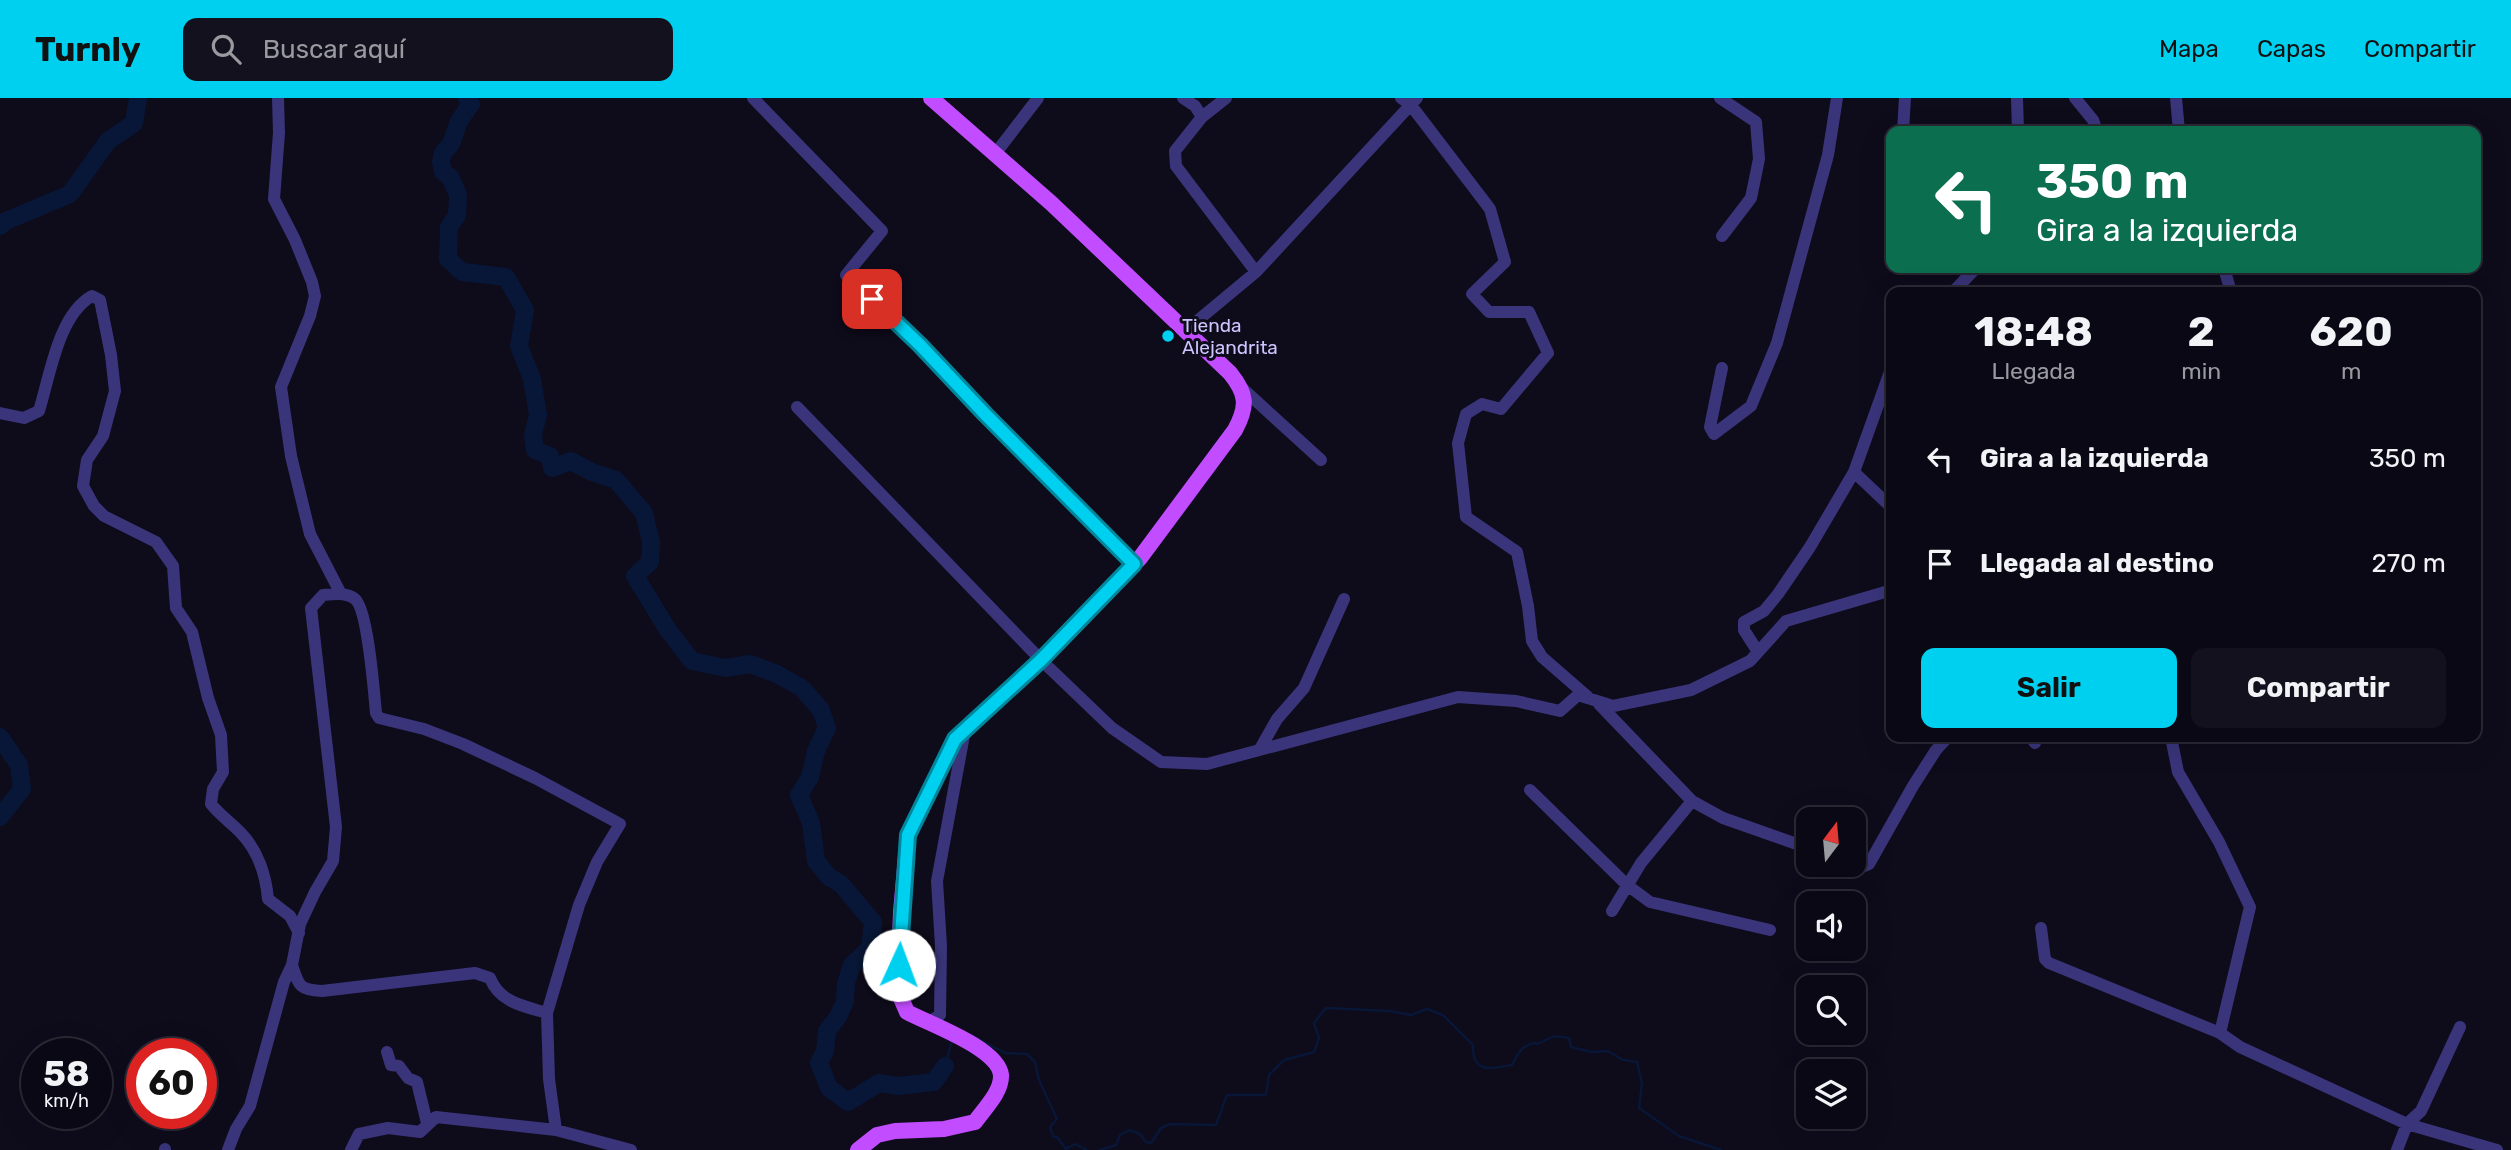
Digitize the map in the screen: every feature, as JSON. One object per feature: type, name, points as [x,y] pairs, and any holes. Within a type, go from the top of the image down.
[{"type":"main road","points":[[858,1150],[877,1135],[895,1131],[944,1129],[975,1122],[997,1090],[1001,1075],[996,1062],[983,1050],[907,1012],[898,991],[908,835],[955,739],[1041,660],[1134,564],[1236,430],[1244,407],[1242,388],[1230,373],[1051,203],[931,98]]},
{"type":"street","points":[[278,98],[275,200],[295,240],[312,282],[314,296],[310,316],[282,387],[283,401],[290,456],[310,534],[341,594]]},
{"type":"street","points":[[753,98],[881,231],[846,275],[920,345],[1134,564]]},
{"type":"street","points":[[995,154],[1038,98]]},
{"type":"street","points":[[1182,98],[1195,106],[1202,117]]},
{"type":"street","points":[[1226,98],[1202,117],[1175,151],[1176,166],[1256,272]]},
{"type":"street","points":[[1720,98],[1756,122],[1759,159],[1751,198],[1722,236]]},
{"type":"street","points":[[1722,368],[1710,427],[1714,434],[1751,406],[1777,343],[1828,155],[1838,98]]},
{"type":"street","points":[[1903,126],[1905,98]]},
{"type":"street","points":[[2017,98],[2018,126]]},
{"type":"street","points":[[2075,98],[2095,126]]},
{"type":"street","points":[[2176,98],[2179,126]]},
{"type":"street","points":[[1185,331],[1256,272],[1313,213],[1409,100],[1490,209],[1505,262],[1472,294],[1489,312],[1530,312],[1548,353],[1501,409],[1482,404],[1466,414],[1458,443],[1466,517],[1517,552],[1532,641],[1542,657],[1593,700],[1692,801],[1723,818],[1796,844]]},
{"type":"street","points":[[1959,287],[1971,273]]},
{"type":"street","points":[[0,413],[24,418],[39,411],[54,355],[71,320],[82,302],[92,296],[100,300],[115,391],[103,436],[87,460],[83,486],[93,506],[103,516],[156,542],[173,566],[176,608],[192,632],[208,698],[221,735],[223,772],[212,789],[211,804],[224,820],[241,832],[265,874],[268,900],[290,916],[299,933]]},
{"type":"street","points":[[1758,652],[1744,630],[1744,622],[1764,611],[1810,547],[1854,472],[1886,383]]},
{"type":"street","points":[[1242,388],[1321,460]]},
{"type":"street","points":[[797,407],[1041,660],[1112,728],[1161,762],[1207,764],[1458,697],[1516,701],[1560,711],[1578,695],[1613,706],[1690,690],[1750,661],[1786,621],[1886,592]]},
{"type":"street","points":[[1854,472],[1886,502]]},
{"type":"street","points":[[228,1150],[236,1129],[250,1106],[284,982],[292,965],[300,924],[333,861],[336,827],[311,608],[323,595],[341,594],[358,602],[364,617],[379,718],[424,729],[463,744],[535,778],[620,824],[597,862],[579,905],[547,1013],[556,1130]]},
{"type":"street","points":[[1259,749],[1277,719],[1304,688],[1344,599]]},
{"type":"street","points":[[933,1026],[940,1015],[941,946],[937,881],[965,730]]},
{"type":"street","points":[[1866,865],[1913,786],[1944,742]]},
{"type":"street","points":[[2172,742],[2178,772],[2219,842],[2250,907],[2220,1033]]},
{"type":"street","points":[[1530,790],[1628,885],[1650,902],[1770,930]]},
{"type":"street","points":[[1612,911],[1641,863],[1692,801]]},
{"type":"street","points":[[2041,928],[2045,959],[2049,964],[2220,1033],[2241,1047],[2407,1124],[2497,1150]]},
{"type":"street","points":[[292,965],[299,984],[306,990],[323,991],[475,973],[490,978],[496,992],[512,1002],[547,1013]]},
{"type":"street","points":[[2397,1150],[2407,1124],[2421,1111],[2460,1027]]},
{"type":"street","points":[[387,1052],[391,1065],[399,1066],[408,1078],[417,1082],[427,1123]]},
{"type":"street","points":[[351,1150],[359,1134],[388,1129],[420,1132],[436,1116],[556,1130],[631,1150]]},
{"type":"waterway","points":[[0,226],[70,194],[108,141],[134,123],[138,98]]},
{"type":"waterway","points":[[467,98],[471,104],[459,121],[441,162],[443,172],[451,178],[458,195],[457,215],[449,227],[448,259],[462,272],[506,277],[525,310],[519,346],[532,379],[538,415],[533,435],[535,450],[550,456],[552,468],[571,461],[616,480],[644,513],[651,542],[650,562],[635,576],[668,630],[692,661],[725,668],[750,664],[777,674],[802,688],[821,710],[827,728],[816,751],[810,777],[799,795],[811,823],[816,861],[829,877],[841,884],[873,922],[870,948],[852,965],[846,983],[845,1001],[838,1017],[827,1031],[825,1051],[819,1063],[829,1088],[848,1102],[879,1083],[899,1086],[934,1082],[945,1066]]},
{"type":"waterway","points":[[0,737],[19,765],[22,789],[0,817]]},
{"type":"waterway","points":[[1100,1150],[1116,1145],[1120,1135],[1129,1130],[1140,1134],[1146,1142],[1151,1143],[1161,1128],[1170,1124],[1216,1125],[1227,1095],[1266,1095],[1269,1075],[1284,1060],[1314,1052],[1319,1038],[1314,1023],[1326,1008],[1390,1011],[1411,1015],[1427,1009],[1443,1015],[1473,1045],[1476,1061],[1491,1068],[1512,1065],[1524,1047],[1554,1037],[1569,1038],[1571,1047],[1591,1052],[1608,1051],[1623,1060],[1637,1062],[1642,1083],[1639,1108],[1679,1136],[1721,1150]]},
{"type":"waterway","points":[[971,1035],[1005,1053],[1027,1054],[1035,1062],[1039,1080],[1057,1119],[1050,1127],[1053,1136],[1058,1138],[1066,1149],[1075,1144],[1087,1150]]},
{"type":"waterway","points":[[945,1066],[952,1040]]},
{"type":"place","name":"Tienda Alejandrita","points":[[1168,336]]},
{"type":"route","points":[[872,299],[1134,564],[1041,660],[955,739],[908,835],[899,965]]}]
